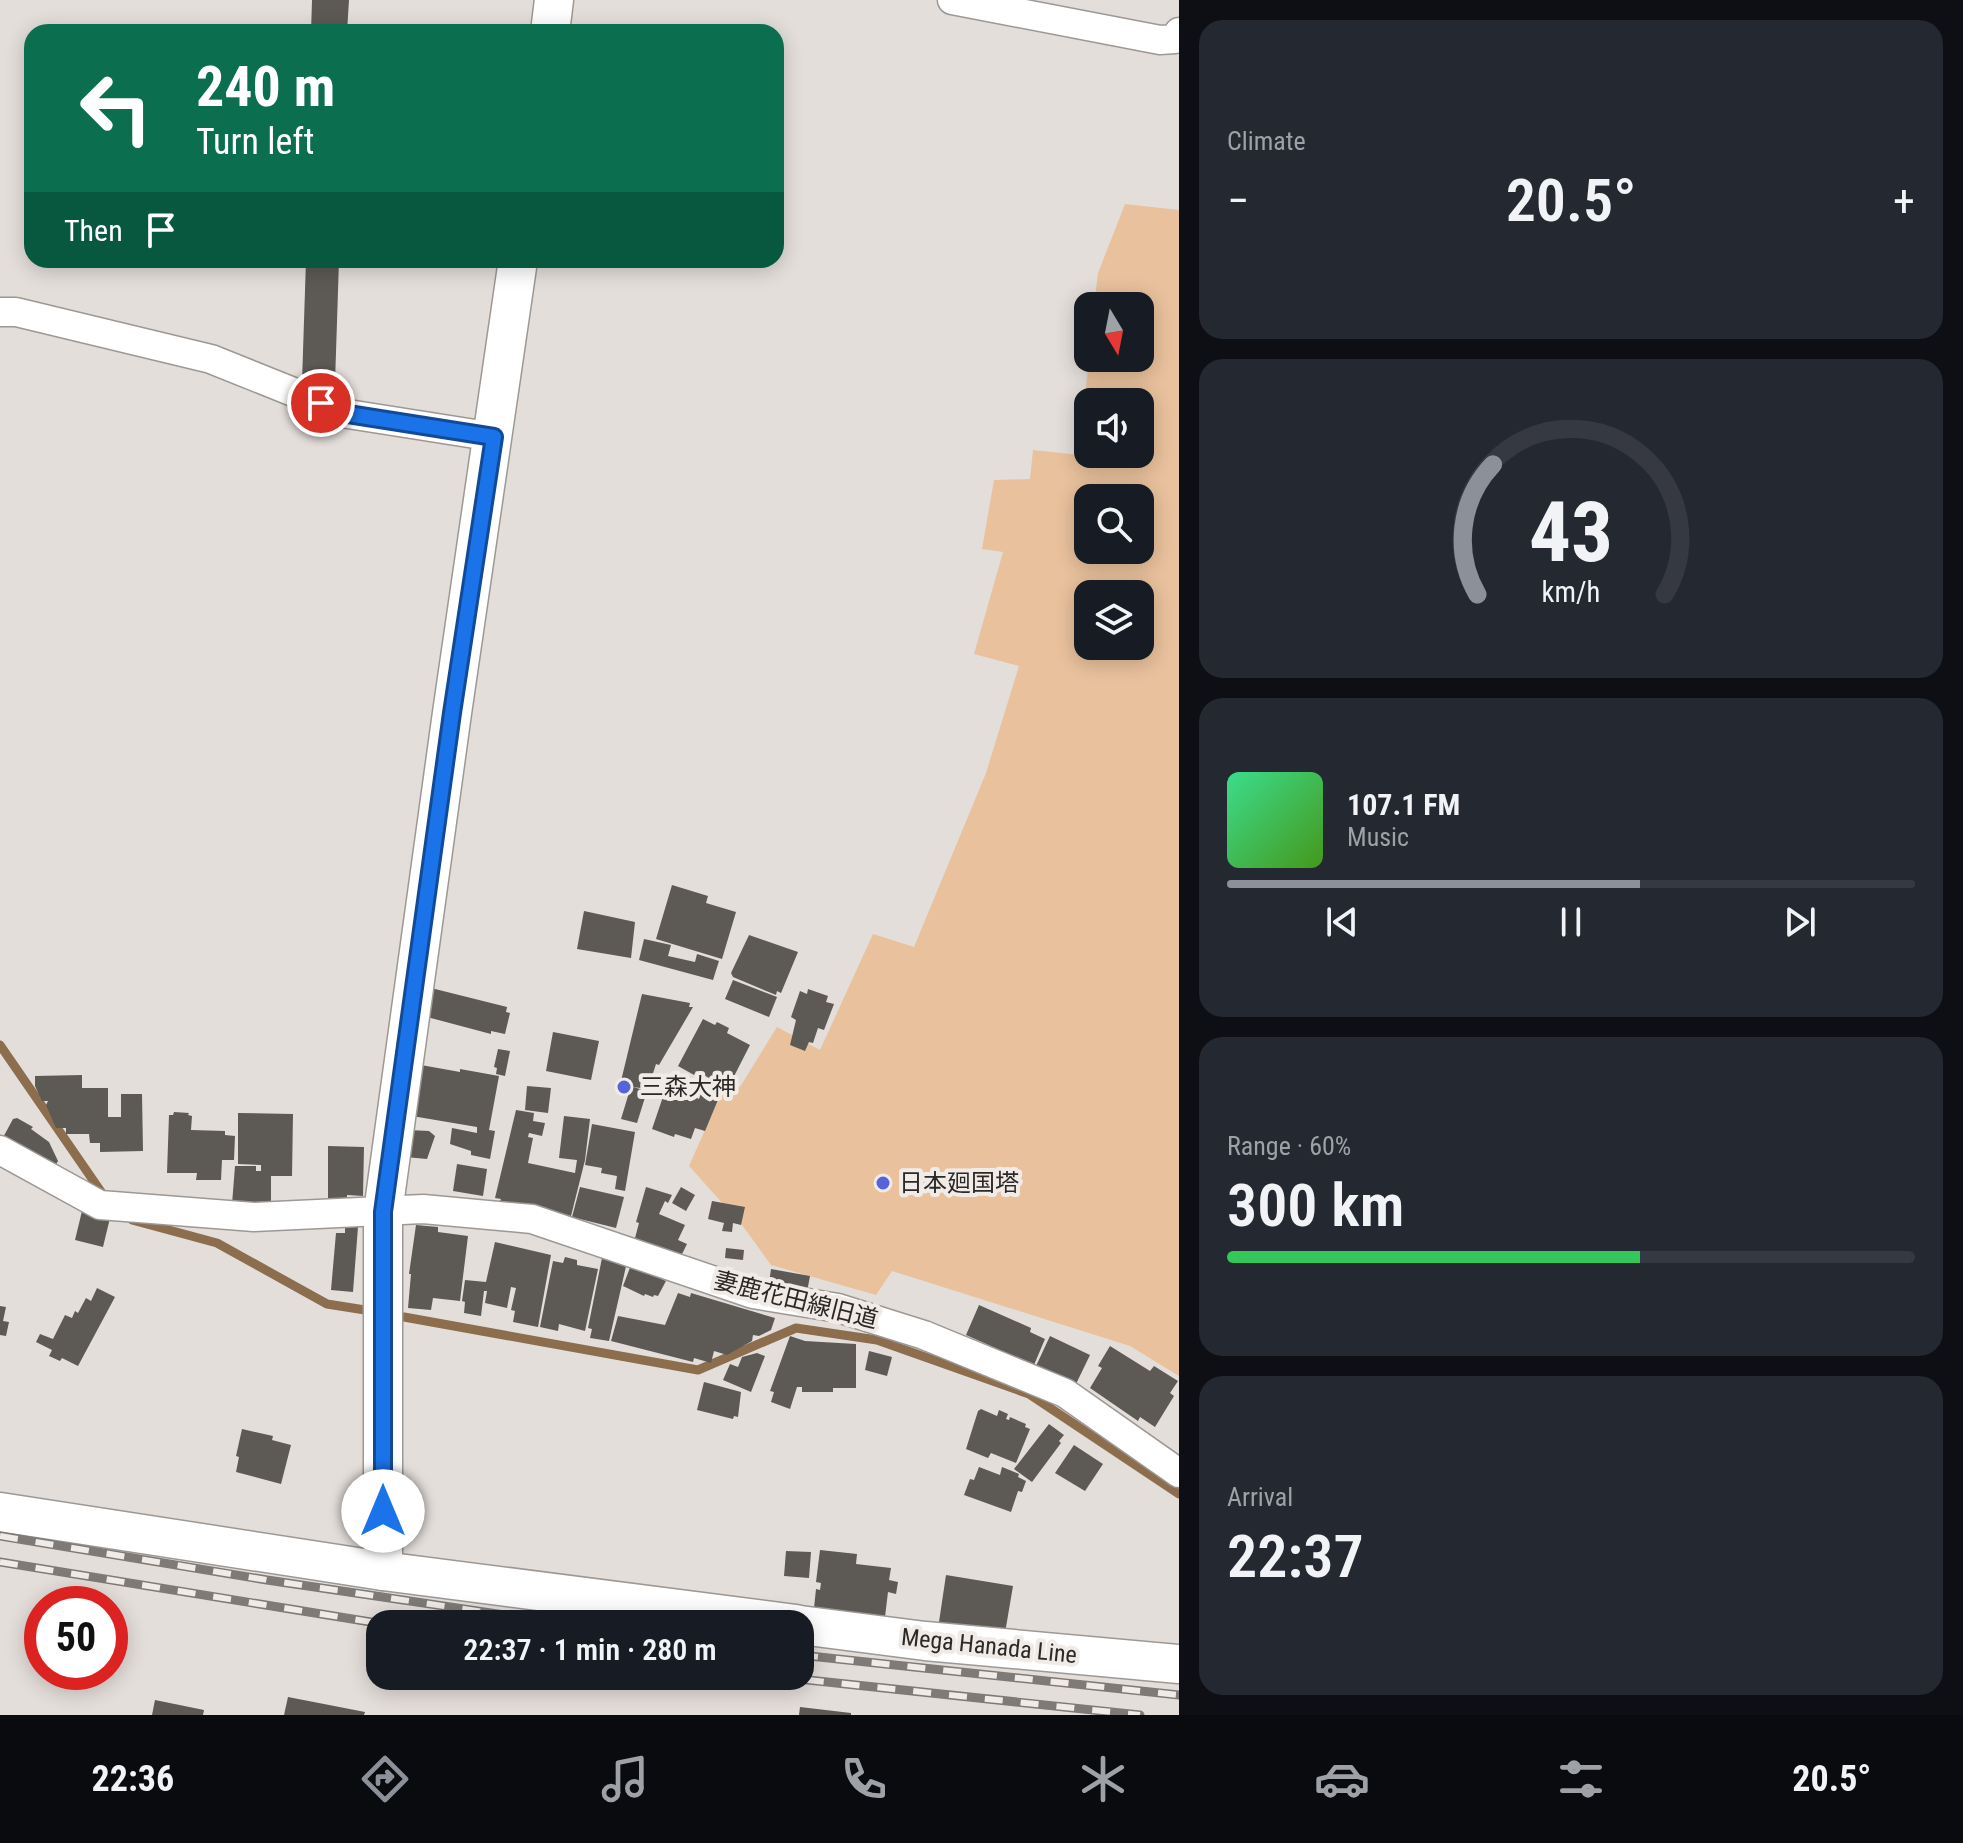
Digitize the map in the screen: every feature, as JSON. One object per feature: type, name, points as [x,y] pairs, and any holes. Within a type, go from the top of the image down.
[{"type":"main road","points":[[551,24],[554,0]]},
{"type":"main road","points":[[383,1571],[383,1212],[517,268]]},
{"type":"main road","name":"Mega Hanada Line","points":[[0,1512],[383,1571],[688,1610]]},
{"type":"main road","name":"Mega Hanada Line","points":[[814,1626],[925,1641],[1179,1664]]},
{"type":"street","points":[[952,0],[1160,40],[1175,39],[1179,32]]},
{"type":"street","points":[[0,312],[16,312],[211,359],[348,414],[494,437]]},
{"type":"street","name":"妻鹿花田線旧道","points":[[0,1150],[100,1205],[254,1217],[423,1209],[532,1219],[753,1294],[838,1308],[924,1335],[1065,1393],[1179,1473]]},
{"type":"shaded area","points":[[1125,204],[1179,210],[1179,1376],[1130,1346],[892,1271],[876,1295],[771,1265],[742,1225],[689,1166],[725,1085],[740,1087],[777,1027],[820,1050],[873,934],[914,947],[986,773],[1019,666],[974,654],[1003,552],[982,549],[994,480],[1030,479],[1033,450],[1074,454],[1074,468],[1154,468],[1154,388],[1086,388],[1088,372],[1154,372],[1154,292],[1096,292],[1098,273]]},
{"type":"building","points":[[312,0],[349,0],[348,24],[311,24]]},
{"type":"building","points":[[306,268],[339,268],[335,383],[302,382]]},
{"type":"building","points":[[672,885],[708,896],[706,903],[736,912],[722,959],[656,939]]},
{"type":"building","points":[[584,911],[635,922],[631,958],[577,949]]},
{"type":"building","points":[[749,935],[798,952],[781,993],[777,991],[776,995],[733,977],[731,973]]},
{"type":"building","points":[[644,939],[671,945],[668,956],[695,962],[697,954],[719,961],[713,980],[639,960]]},
{"type":"building","points":[[733,980],[777,997],[769,1017],[725,999]]},
{"type":"building","points":[[431,988],[507,1007],[506,1012],[510,1013],[505,1034],[491,1031],[491,1034],[427,1017]]},
{"type":"building","points":[[808,989],[828,996],[826,1002],[834,1004],[824,1030],[818,1028],[813,1043],[809,1042],[805,1051],[790,1045],[796,1020],[791,1017],[800,991],[807,994]]},
{"type":"building","points":[[642,994],[690,1003],[689,1007],[693,1007],[659,1065],[656,1064],[648,1089],[633,1087],[647,1091],[637,1123],[621,1119],[631,1086],[629,1082],[621,1081]]},
{"type":"building","points":[[703,1019],[729,1028],[727,1033],[750,1045],[728,1088],[696,1071],[694,1075],[678,1066]]},
{"type":"building","points":[[553,1032],[599,1041],[591,1080],[546,1071]]},
{"type":"building","points":[[498,1049],[510,1051],[505,1076],[496,1074],[497,1068],[494,1067]]},
{"type":"building","points":[[421,1065],[499,1076],[489,1130],[495,1131],[490,1159],[471,1155],[471,1151],[450,1144],[452,1128],[477,1133],[477,1127],[412,1116]]},
{"type":"building","points":[[82,1075],[82,1088],[108,1088],[108,1117],[121,1117],[121,1094],[142,1094],[143,1151],[100,1152],[100,1143],[90,1143],[89,1134],[66,1134],[66,1128],[56,1128],[46,1105],[48,1101],[42,1101],[35,1086],[35,1076]]},
{"type":"building","points":[[705,1082],[723,1088],[705,1131],[695,1128],[691,1139],[652,1129],[667,1085],[699,1099]]},
{"type":"building","points":[[527,1086],[551,1088],[548,1113],[525,1110]]},
{"type":"building","points":[[516,1110],[534,1113],[533,1121],[545,1123],[542,1136],[529,1133],[528,1137],[533,1138],[528,1163],[575,1173],[577,1160],[559,1158],[564,1116],[590,1119],[585,1160],[571,1216],[495,1198]]},
{"type":"building","points":[[174,1112],[192,1116],[191,1130],[225,1131],[225,1135],[235,1136],[234,1160],[222,1160],[221,1180],[196,1180],[197,1173],[167,1173],[169,1115]]},
{"type":"building","points":[[238,1113],[293,1114],[292,1176],[271,1176],[271,1204],[232,1204],[235,1166],[256,1166],[256,1171],[261,1171],[261,1165],[238,1164]]},
{"type":"building","points":[[17,1118],[49,1142],[58,1161],[51,1173],[0,1143],[13,1119]]},
{"type":"building","points":[[592,1124],[635,1132],[625,1191],[615,1189],[617,1176],[601,1173],[602,1168],[585,1165]]},
{"type":"building","points":[[409,1130],[429,1131],[435,1136],[427,1159],[405,1157]]},
{"type":"building","points":[[328,1146],[364,1147],[363,1196],[347,1195],[347,1200],[328,1200]]},
{"type":"building","points":[[457,1164],[487,1169],[483,1196],[453,1191]]},
{"type":"building","points":[[580,1187],[624,1197],[616,1228],[572,1217]]},
{"type":"building","points":[[646,1187],[672,1195],[659,1214],[685,1225],[678,1240],[687,1244],[680,1258],[635,1238]]},
{"type":"building","points":[[681,1187],[695,1195],[686,1211],[672,1203]]},
{"type":"building","points":[[712,1201],[745,1207],[741,1225],[733,1223],[732,1232],[722,1231],[724,1223],[708,1219]]},
{"type":"building","points":[[82,1211],[110,1218],[103,1247],[75,1240]]},
{"type":"building","points":[[416,1225],[438,1227],[438,1232],[468,1236],[460,1301],[433,1298],[431,1310],[408,1308]]},
{"type":"building","points":[[345,1226],[358,1227],[353,1292],[331,1290],[336,1233],[345,1233]]},
{"type":"building","points":[[495,1242],[551,1255],[538,1327],[513,1322],[515,1311],[511,1310],[516,1288],[511,1287],[507,1308],[485,1303],[487,1291],[484,1291],[481,1316],[464,1313],[465,1280],[486,1282]]},
{"type":"building","points":[[726,1248],[744,1250],[743,1260],[725,1258]]},
{"type":"building","points":[[565,1257],[577,1260],[577,1265],[598,1269],[585,1331],[559,1324],[558,1331],[540,1327],[553,1261],[563,1263]]},
{"type":"building","points":[[602,1258],[627,1262],[609,1341],[590,1338],[592,1329],[588,1328]]},
{"type":"building","points":[[631,1265],[666,1281],[658,1296],[644,1296],[623,1286]]},
{"type":"building","points":[[771,1269],[810,1276],[806,1297],[768,1290]]},
{"type":"building","points":[[97,1288],[115,1297],[78,1366],[49,1356],[52,1350],[36,1342],[40,1334],[53,1339],[65,1315],[72,1318],[75,1311],[78,1313],[86,1298],[91,1301]]},
{"type":"building","points":[[678,1293],[690,1297],[691,1293],[775,1318],[771,1330],[759,1336],[753,1335],[752,1341],[727,1355],[714,1351],[711,1363],[694,1358],[693,1362],[611,1341],[618,1316],[665,1325]]},
{"type":"building","points":[[979,1305],[1031,1328],[1030,1332],[1045,1339],[1034,1365],[966,1335]]},
{"type":"building","points":[[0,1306],[6,1307],[3,1321],[9,1322],[6,1336],[0,1335]]},
{"type":"building","points":[[790,1336],[805,1341],[856,1344],[856,1388],[802,1392],[802,1387],[797,1387],[790,1409],[771,1402],[774,1392],[770,1391]]},
{"type":"building","points":[[1050,1336],[1090,1355],[1075,1386],[1036,1366]]},
{"type":"building","points":[[1110,1346],[1150,1371],[1154,1366],[1178,1381],[1170,1393],[1174,1396],[1155,1427],[1140,1417],[1138,1421],[1090,1388]]},
{"type":"building","points":[[869,1351],[892,1357],[887,1376],[865,1370]]},
{"type":"building","points":[[757,1353],[765,1356],[751,1392],[723,1380],[730,1364],[738,1367],[742,1357]]},
{"type":"building","points":[[704,1382],[741,1392],[738,1417],[734,1416],[733,1419],[697,1410]]},
{"type":"building","points":[[981,1409],[997,1416],[999,1410],[1008,1414],[1006,1419],[1010,1417],[1030,1429],[1016,1463],[991,1453],[988,1458],[966,1449]]},
{"type":"building","points":[[1049,1424],[1064,1435],[1032,1482],[1014,1469]]},
{"type":"building","points":[[242,1429],[273,1436],[272,1440],[291,1445],[281,1484],[236,1472]]},
{"type":"building","points":[[1074,1445],[1103,1464],[1085,1491],[1055,1473]]},
{"type":"building","points":[[979,1467],[1000,1475],[1002,1467],[1019,1474],[1018,1477],[1026,1481],[1022,1492],[1018,1491],[1011,1512],[964,1495]]},
{"type":"building","points":[[820,1550],[857,1554],[856,1564],[891,1568],[889,1580],[898,1582],[896,1594],[888,1592],[885,1617],[814,1608],[816,1589],[820,1590],[821,1583],[816,1582]]},
{"type":"building","points":[[786,1551],[811,1552],[809,1578],[784,1576]]},
{"type":"building","points":[[946,1575],[1013,1586],[1005,1633],[939,1622]]},
{"type":"building","points":[[288,1697],[365,1712],[364,1715],[284,1715]]},
{"type":"building","points":[[155,1700],[204,1710],[203,1715],[152,1715]]},
{"type":"building","points":[[800,1707],[851,1713],[851,1715],[799,1715]]},
{"type":"waterway","points":[[0,1045],[104,1196]]},
{"type":"waterway","points":[[132,1220],[217,1243],[327,1304],[365,1310]]},
{"type":"waterway","points":[[404,1317],[698,1370],[796,1328],[877,1340],[1029,1394],[1179,1494]]},
{"type":"railway","points":[[0,1536],[471,1610]]},
{"type":"railway","points":[[0,1562],[366,1621]]},
{"type":"railway","points":[[814,1656],[1179,1695]]},
{"type":"railway","points":[[814,1681],[1140,1715]]},
{"type":"place","name":"三森大神","points":[[624,1087]]},
{"type":"place","name":"日本廻国塔","points":[[883,1183]]},
{"type":"route","points":[[321,403],[348,414],[494,437],[452,713],[383,1212],[383,1511]]}]
